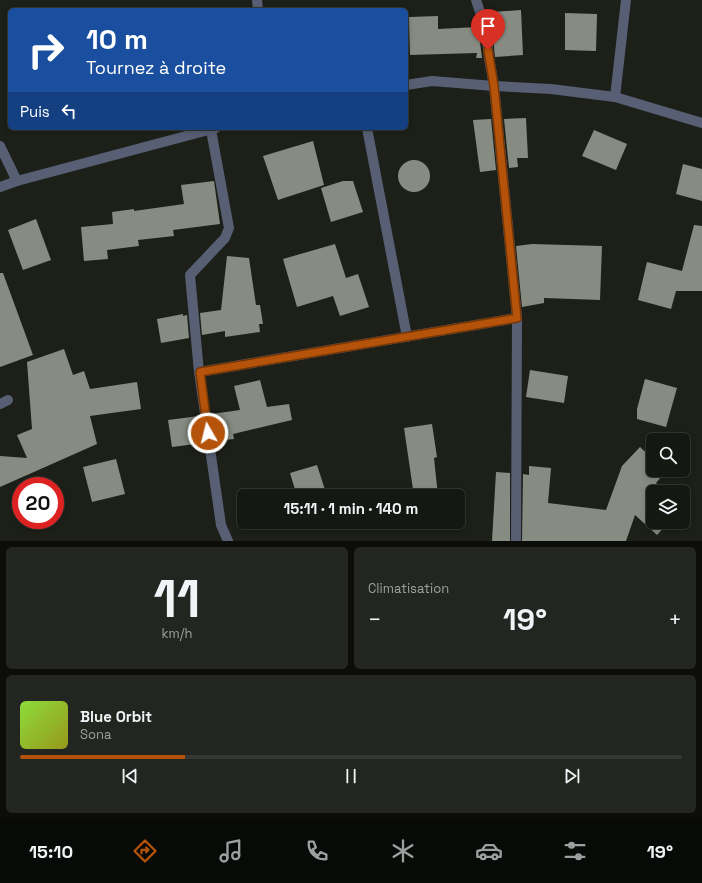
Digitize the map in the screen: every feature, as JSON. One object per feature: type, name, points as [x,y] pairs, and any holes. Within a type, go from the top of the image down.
[{"type":"street","points":[[476,0],[486,30],[494,86],[517,318],[516,541]]},
{"type":"street","points":[[615,97],[626,0]]},
{"type":"street","points":[[408,85],[432,82],[552,89],[615,97],[702,123]]},
{"type":"street","points":[[0,187],[17,181],[210,130]]},
{"type":"street","points":[[214,130],[229,228],[225,238],[191,271],[190,275],[200,372],[220,525],[228,541]]},
{"type":"street","points":[[367,130],[407,337]]},
{"type":"street","points":[[0,146],[17,181]]},
{"type":"street","points":[[200,372],[517,318]]},
{"type":"building","points":[[521,10],[523,55],[495,57],[492,12]]},
{"type":"building","points":[[565,13],[597,14],[596,51],[565,50]]},
{"type":"building","points":[[438,16],[438,29],[478,27],[482,58],[476,58],[477,53],[410,55],[409,17]]},
{"type":"building","points":[[526,118],[528,158],[517,158],[518,167],[509,168],[504,119]]},
{"type":"building","points":[[491,119],[496,170],[480,172],[473,120]]},
{"type":"building","points":[[594,130],[627,144],[616,170],[582,156]]},
{"type":"building","points":[[313,141],[324,185],[278,200],[263,156]]},
{"type":"building","points":[[411,160],[417,160],[427,167],[430,176],[429,182],[423,189],[417,192],[411,192],[401,185],[398,179],[398,173],[405,163]]},
{"type":"building","points":[[683,164],[702,169],[702,201],[676,194]]},
{"type":"building","points":[[214,181],[220,224],[173,230],[174,236],[138,240],[139,246],[107,250],[108,259],[84,261],[81,227],[113,224],[112,212],[134,209],[134,211],[184,204],[181,185]]},
{"type":"building","points":[[343,181],[353,181],[363,212],[331,222],[321,188]]},
{"type":"building","points":[[36,219],[51,260],[23,270],[8,230]]},
{"type":"building","points":[[694,225],[702,226],[702,291],[676,291],[671,309],[638,300],[647,262],[682,271]]},
{"type":"building","points":[[335,244],[346,278],[358,274],[369,307],[340,316],[333,296],[297,307],[283,259]]},
{"type":"building","points":[[532,244],[602,246],[600,300],[544,298],[544,303],[522,307],[516,246]]},
{"type":"building","points":[[227,256],[249,258],[256,305],[260,305],[263,324],[259,324],[260,332],[225,337],[225,331],[202,335],[200,313],[221,310]]},
{"type":"building","points":[[0,273],[3,273],[33,355],[0,367]]},
{"type":"building","points":[[183,314],[183,316],[187,315],[189,338],[161,343],[157,319]]},
{"type":"building","points":[[64,349],[73,375],[84,371],[90,389],[137,382],[141,409],[90,416],[97,444],[23,477],[12,477],[12,482],[0,487],[0,456],[27,458],[17,435],[32,429],[27,362]]},
{"type":"building","points":[[530,370],[568,376],[564,403],[526,397]]},
{"type":"building","points":[[645,379],[677,388],[666,427],[637,419],[637,409]]},
{"type":"building","points":[[260,380],[267,407],[289,404],[292,420],[233,434],[234,439],[216,441],[212,414],[240,410],[234,386]]},
{"type":"building","points":[[199,416],[203,443],[172,447],[168,420]]},
{"type":"building","points":[[432,424],[437,457],[434,458],[437,489],[413,489],[404,428]]},
{"type":"building","points":[[640,447],[646,453],[646,477],[661,477],[656,483],[658,485],[646,485],[646,525],[635,515],[626,541],[522,541],[523,474],[529,475],[529,466],[551,468],[548,503],[606,510],[622,466]]},
{"type":"building","points":[[116,459],[125,494],[92,502],[83,467]]},
{"type":"building","points":[[317,465],[325,489],[295,489],[290,473]]},
{"type":"building","points":[[496,472],[510,473],[510,541],[492,541]]},
{"type":"building","points":[[650,529],[663,529],[657,535]]},
{"type":"route","points":[[208,433],[200,372],[517,318],[494,86],[488,50]]}]
